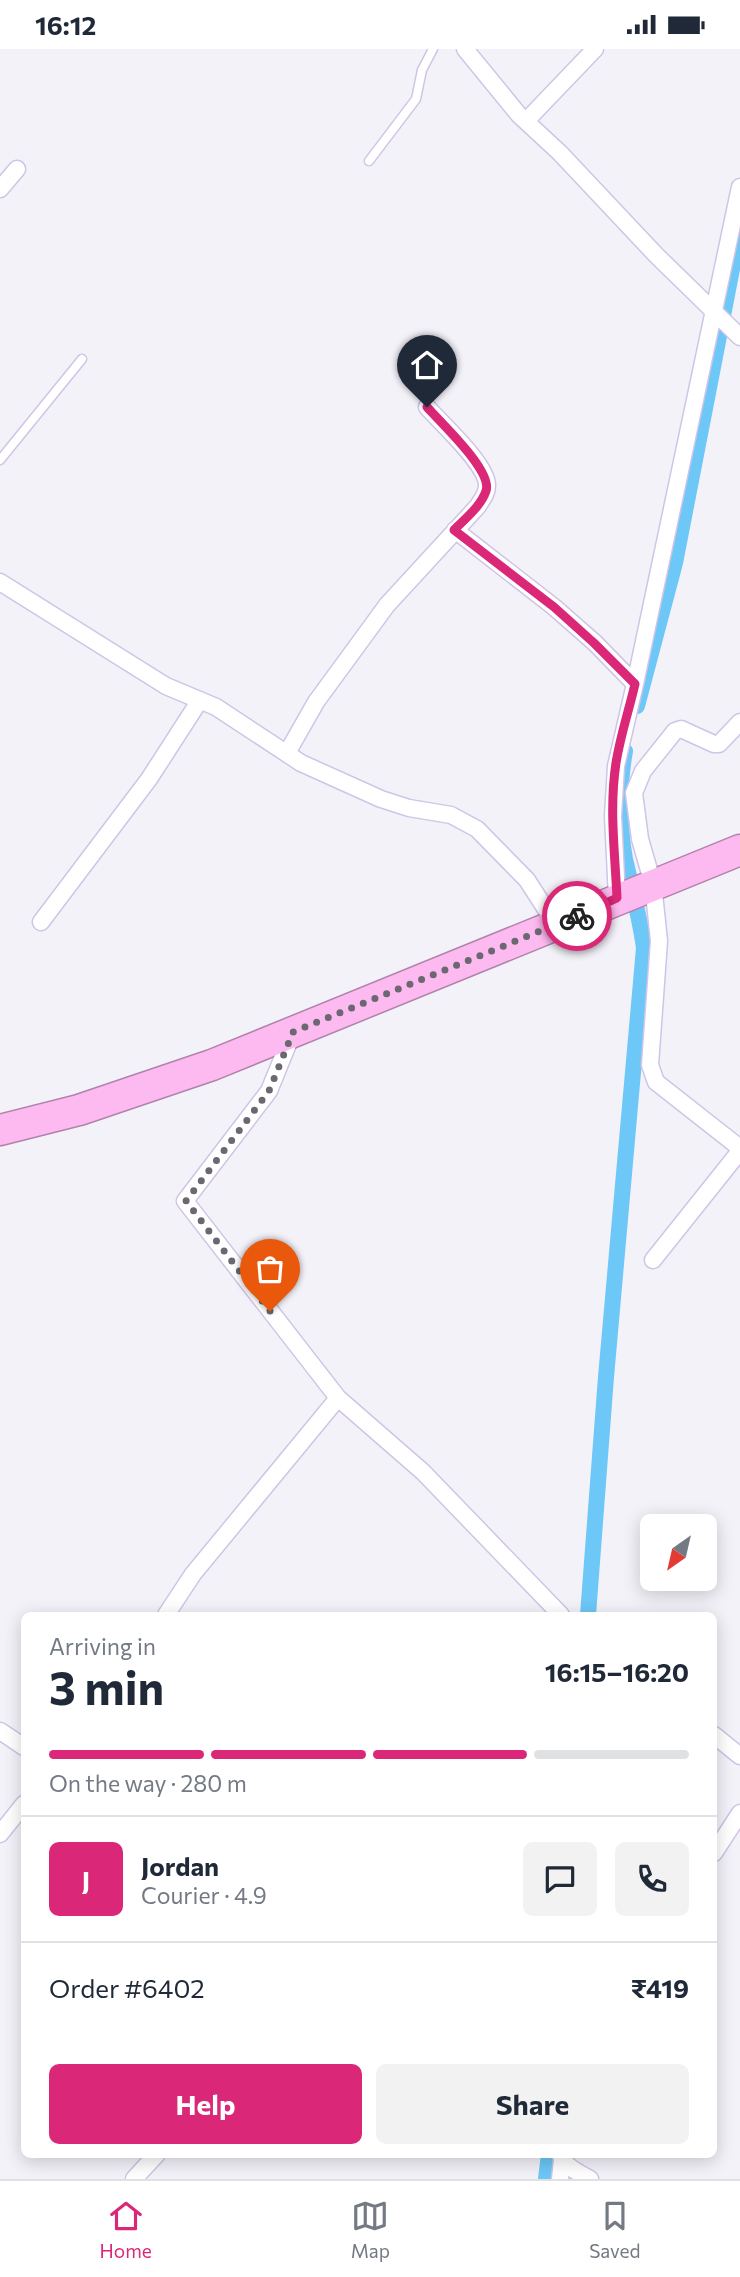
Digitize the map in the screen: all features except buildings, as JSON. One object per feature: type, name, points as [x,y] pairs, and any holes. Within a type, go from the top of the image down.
[{"type":"highway","points":[[0,1130],[79,1111],[137,1092],[293,1032],[636,890],[740,850]]},
{"type":"street","points":[[465,49],[501,95],[656,255],[740,337]]},
{"type":"street","points":[[526,121],[595,49]]},
{"type":"street","points":[[0,189],[18,169]]},
{"type":"street","points":[[653,1259],[739,1156],[656,1082],[652,1075],[650,1065],[659,941],[636,890],[612,816],[614,779],[720,317],[739,197]]},
{"type":"street","points":[[287,753],[316,702],[356,647],[408,580],[478,506],[486,493],[488,483],[482,469],[427,407]]},
{"type":"street","points":[[454,530],[554,607],[635,684]]},
{"type":"street","points":[[0,582],[166,686],[216,707],[287,753],[361,791],[409,808],[451,815],[477,829],[527,880],[556,925]]},
{"type":"street","points":[[41,922],[149,779],[200,700]]},
{"type":"street","points":[[636,890],[640,839],[634,793],[638,781],[675,730],[681,729],[719,744],[740,722]]},
{"type":"street","points":[[293,1032],[269,1091],[186,1201],[338,1398],[423,1472],[558,1612]]},
{"type":"street","points":[[168,1612],[193,1574],[338,1398]]},
{"type":"street","points":[[0,1731],[21,1745]]},
{"type":"street","points":[[717,1737],[740,1756]]},
{"type":"street","points":[[0,1834],[21,1808]]},
{"type":"street","points":[[717,1848],[740,1812]]},
{"type":"street","points":[[134,2179],[153,2158]]},
{"type":"street","points":[[560,2179],[561,2158]]},
{"type":"street","points":[[562,2158],[590,2179]]},
{"type":"lane","points":[[369,161],[416,99],[422,71],[433,49]]},
{"type":"lane","points":[[0,460],[82,359]]},
{"type":"waterway","points":[[637,706],[675,563],[740,228]]},
{"type":"waterway","points":[[588,1612],[644,948],[622,833],[621,791],[625,751]]},
{"type":"waterway","points":[[546,2179],[549,2158]]},
{"type":"way so far","points":[[270,1311],[186,1201],[269,1091],[293,1032],[577,916]]},
{"type":"route","points":[[427,407],[482,469],[488,483],[486,493],[478,506],[454,530],[554,607],[635,684],[619,748],[613,792],[617,898],[577,916]]}]
